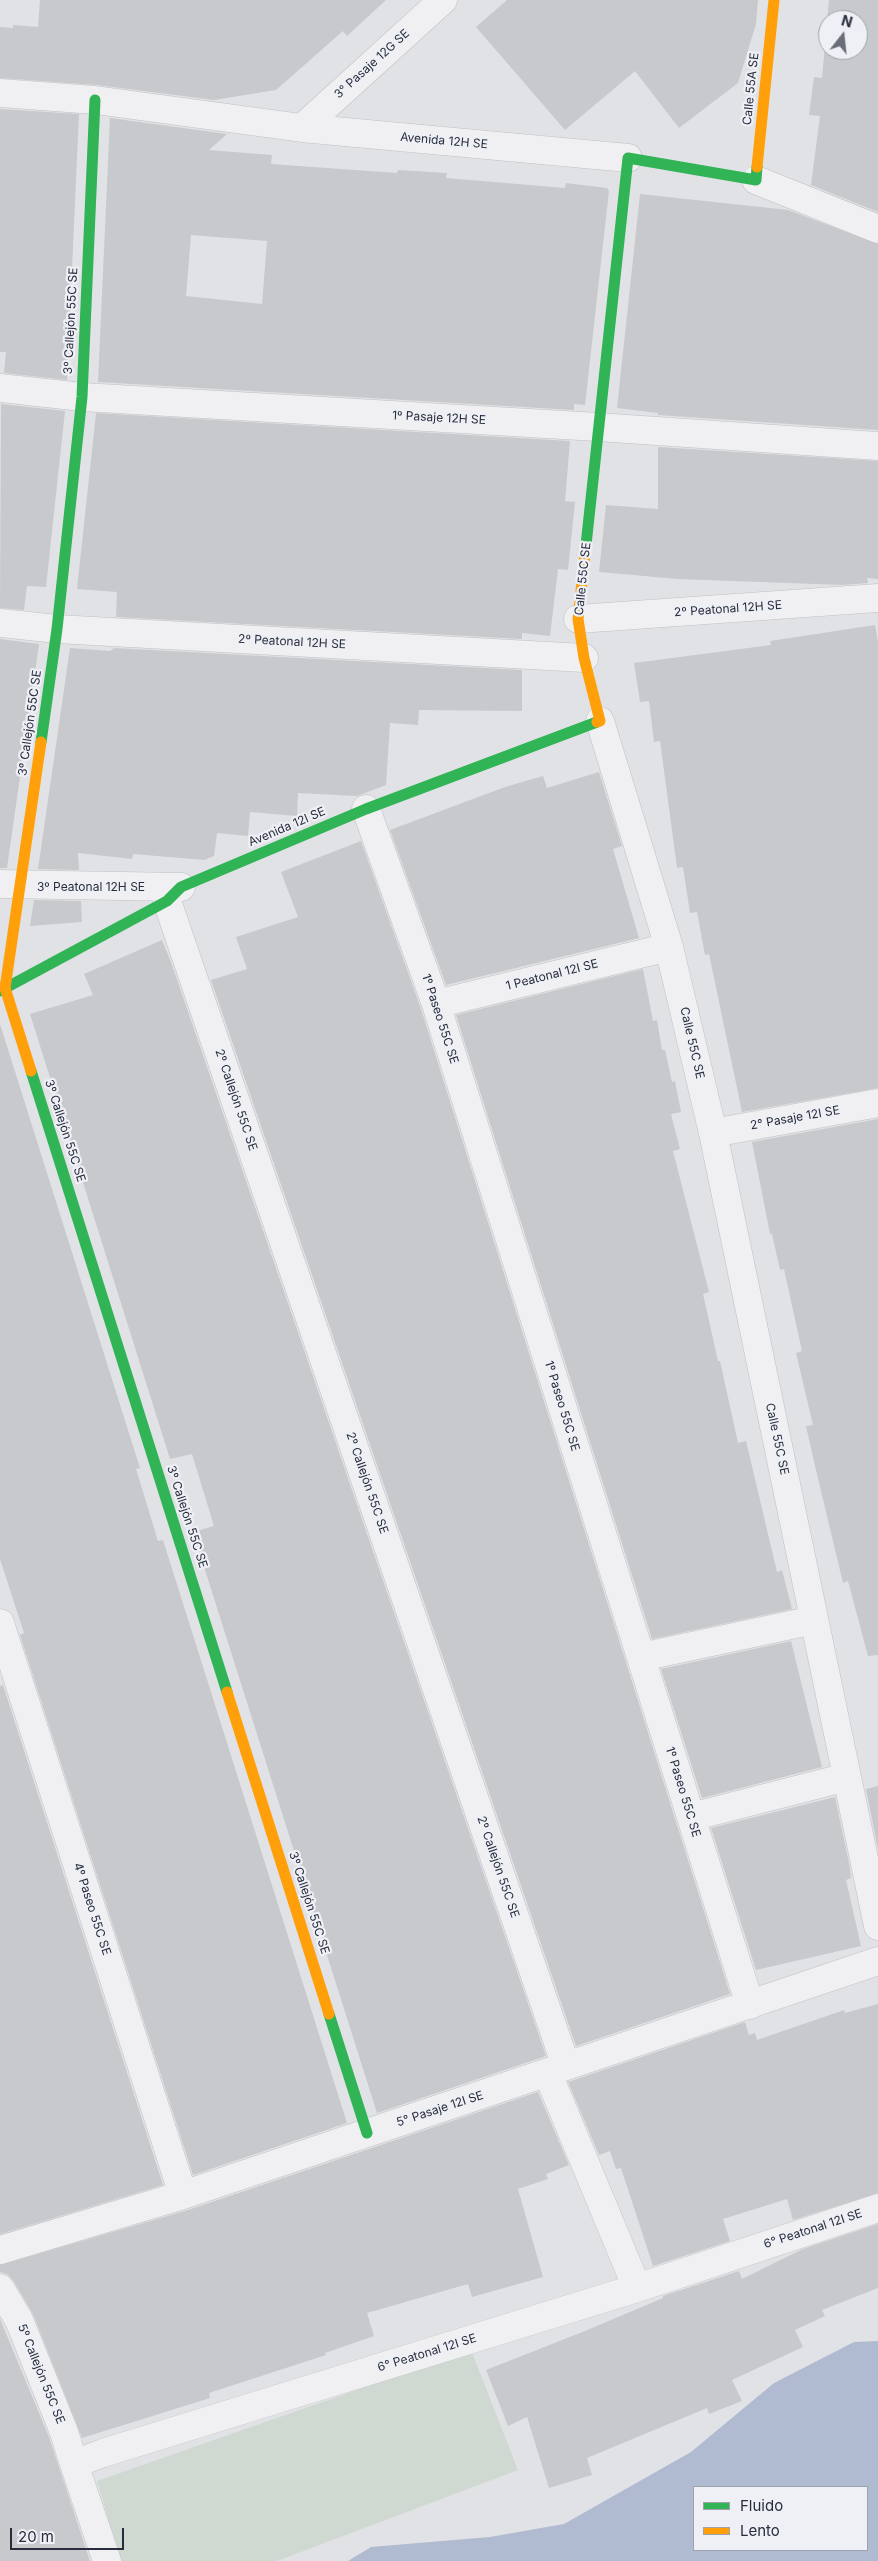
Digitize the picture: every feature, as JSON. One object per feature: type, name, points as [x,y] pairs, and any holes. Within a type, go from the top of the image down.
[{"type":"street","name":"Calle 55A SE","points":[[756,180],[774,0]]},
{"type":"street","name":"3° Pasaje 12G SE","points":[[302,128],[437,2]]},
{"type":"street","name":"Avenida 12H SE","points":[[0,93],[95,100],[302,128],[628,158],[756,180],[878,229]]},
{"type":"street","name":"3º Callejón 55C SE","points":[[95,100],[82,397],[57,629],[11,885],[3,989],[367,2133]]},
{"type":"street","name":"Calle 55C SE","points":[[628,158],[578,619],[584,658],[600,722],[669,947],[713,1133],[878,1926]]},
{"type":"street","name":"1º Pasaje 12H SE","points":[[0,388],[82,397],[598,427],[878,446]]},
{"type":"street","name":"2º Peatonal 12H SE","points":[[578,619],[878,598]]},
{"type":"street","name":"2º Peatonal 12H SE","points":[[0,623],[57,629],[584,658]]},
{"type":"street","name":"Avenida 12I SE","points":[[3,989],[174,894],[366,808],[600,722]]},
{"type":"street","name":"1º Paseo 55C SE","points":[[366,808],[436,1004],[750,2005]]},
{"type":"street","name":"3º Peatonal 12H SE","points":[[11,885],[174,894]]},
{"type":"street","name":"2º Callejón 55C SE","points":[[174,894],[557,2070],[637,2288]]},
{"type":"street","name":"1 Peatonal 12I SE","points":[[436,1004],[669,947]]},
{"type":"street","name":"2° Pasaje 12I SE","points":[[713,1133],[878,1103]]},
{"type":"street","points":[[640,1657],[814,1620]]},
{"type":"street","name":"4º Paseo 55C SE","points":[[0,1623],[183,2195]]},
{"type":"street","points":[[690,1816],[847,1777]]},
{"type":"street","name":"5° Pasaje 12I SE","points":[[0,2250],[183,2195],[878,1961]]},
{"type":"street","name":"6° Peatonal 12I SE","points":[[74,2464],[112,2450],[637,2288],[878,2208]]},
{"type":"street","name":"5º Callejón 55C SE","points":[[0,2288],[27,2337],[64,2432],[74,2464]]},
{"type":"street","points":[[74,2464],[106,2561]]},
{"type":"shaded area","points":[[471,2350],[518,2470],[277,2561],[121,2561],[97,2481]]},
{"type":"water","points":[[878,2341],[878,2561],[348,2561],[371,2547],[490,2537],[564,2524],[691,2452],[774,2383],[854,2342]]},
{"type":"building","points":[[40,0],[386,0],[347,36],[343,31],[276,90],[214,100],[97,85],[0,78],[0,27],[13,28],[13,25],[38,27]]},
{"type":"building","points":[[507,0],[758,0],[756,24],[738,83],[679,128],[635,71],[565,130],[476,27]]},
{"type":"building","points":[[829,0],[878,0],[878,212],[811,185],[820,116],[809,115],[814,77],[822,78],[824,60],[868,60],[868,10],[828,10]]},
{"type":"building","points":[[0,109],[79,114],[67,380],[4,373],[6,352],[0,352]]},
{"type":"building","points":[[110,118],[227,134],[209,150],[272,155],[271,164],[397,173],[398,170],[447,173],[446,178],[565,188],[566,183],[607,188],[609,191],[585,405],[574,404],[574,410],[98,382]],"holes":[[[191,235],[267,241],[262,304],[186,296]]]},
{"type":"building","points":[[640,194],[788,210],[878,244],[878,430],[658,415],[658,413],[617,408]]},
{"type":"building","points":[[1,404],[65,411],[46,587],[27,586],[24,610],[0,608]]},
{"type":"building","points":[[96,413],[570,441],[565,501],[575,502],[568,570],[558,569],[550,636],[522,633],[522,639],[116,617],[117,592],[77,589]]},
{"type":"building","points":[[658,447],[878,461],[878,579],[867,578],[868,583],[843,585],[678,579],[599,572],[606,505],[658,509]]},
{"type":"building","points":[[875,625],[878,642],[878,1088],[742,1112],[709,954],[705,955],[697,912],[690,913],[683,867],[677,868],[660,741],[654,742],[649,701],[640,702],[634,663],[771,645],[770,641]]},
{"type":"building","points":[[0,639],[39,644],[7,868],[0,868]]},
{"type":"building","points":[[70,648],[110,651],[114,648],[522,670],[522,711],[419,710],[418,725],[390,723],[386,785],[357,796],[298,793],[297,816],[250,812],[248,836],[217,833],[214,856],[204,860],[133,854],[132,859],[78,853],[79,870],[38,869]]},
{"type":"building","points":[[599,772],[622,846],[613,849],[639,938],[446,985],[390,830],[505,787],[543,776],[547,788]]},
{"type":"building","points":[[361,841],[421,1009],[730,1994],[576,2046],[211,980],[247,969],[236,937],[298,917],[281,872]]},
{"type":"building","points":[[34,900],[81,901],[82,922],[30,926]]},
{"type":"building","points":[[162,940],[546,2056],[377,2113],[193,1532],[214,1526],[192,1454],[170,1459],[30,1014],[93,995],[84,974]]},
{"type":"building","points":[[643,969],[653,1021],[657,1020],[662,1050],[665,1050],[672,1082],[675,1081],[681,1112],[671,1114],[680,1149],[673,1151],[709,1292],[703,1294],[718,1361],[720,1361],[738,1443],[746,1441],[777,1572],[782,1570],[792,1609],[652,1639],[456,1015]]},
{"type":"building","points":[[0,1024],[140,1468],[136,1469],[158,1541],[163,1540],[347,2123],[193,2175],[20,1635],[24,1633],[0,1559]]},
{"type":"building","points":[[878,1119],[878,1655],[868,1656],[848,1581],[843,1583],[815,1466],[806,1426],[813,1425],[796,1353],[802,1351],[784,1269],[780,1270],[772,1234],[770,1234],[752,1142]]},
{"type":"building","points":[[791,1641],[822,1767],[702,1798],[661,1669]]},
{"type":"building","points":[[3,1685],[163,2185],[0,2234],[0,1686]]},
{"type":"building","points":[[878,1786],[878,1849],[866,1789]]},
{"type":"building","points":[[835,1797],[850,1868],[851,1878],[846,1880],[861,1946],[756,1970],[711,1828]]},
{"type":"building","points":[[878,2004],[878,2193],[793,2220],[787,2199],[723,2219],[730,2241],[653,2266],[621,2168],[616,2169],[610,2151],[599,2155],[568,2082],[745,2022],[749,2035],[755,2033],[757,2040],[844,2010],[845,2013]]},
{"type":"building","points":[[538,2092],[569,2165],[546,2174],[548,2179],[518,2189],[543,2277],[472,2297],[468,2284],[367,2313],[374,2336],[325,2353],[326,2355],[209,2393],[210,2398],[82,2438],[33,2314],[13,2280],[7,2274],[0,2272],[0,2265],[188,2210]]},
{"type":"building","points":[[878,2224],[878,2288],[822,2310],[825,2316],[795,2330],[803,2347],[732,2380],[742,2401],[709,2414],[707,2408],[587,2458],[592,2475],[549,2488],[527,2417],[508,2426],[486,2370],[585,2331],[663,2298],[663,2296],[739,2271],[742,2279],[803,2249]]},
{"type":"building","points":[[0,2319],[49,2437],[90,2561],[0,2561]]},
{"type":"traffic: fast","points":[[41,742],[57,629],[82,397],[95,100]]},
{"type":"traffic: fast","points":[[585,554],[628,158],[756,180],[757,167]]},
{"type":"traffic: fast","points":[[0,991],[167,901],[181,887],[366,809],[597,722]]},
{"type":"traffic: fast","points":[[31,1071],[227,1692]]},
{"type":"traffic: fast","points":[[329,2014],[367,2133]]},
{"type":"traffic: slow","points":[[757,167],[774,0]]},
{"type":"traffic: slow","points":[[585,554],[578,619],[584,658],[600,721],[597,722]]},
{"type":"traffic: slow","points":[[31,1071],[5,988],[41,742]]},
{"type":"traffic: slow","points":[[227,1692],[329,2014]]}]
